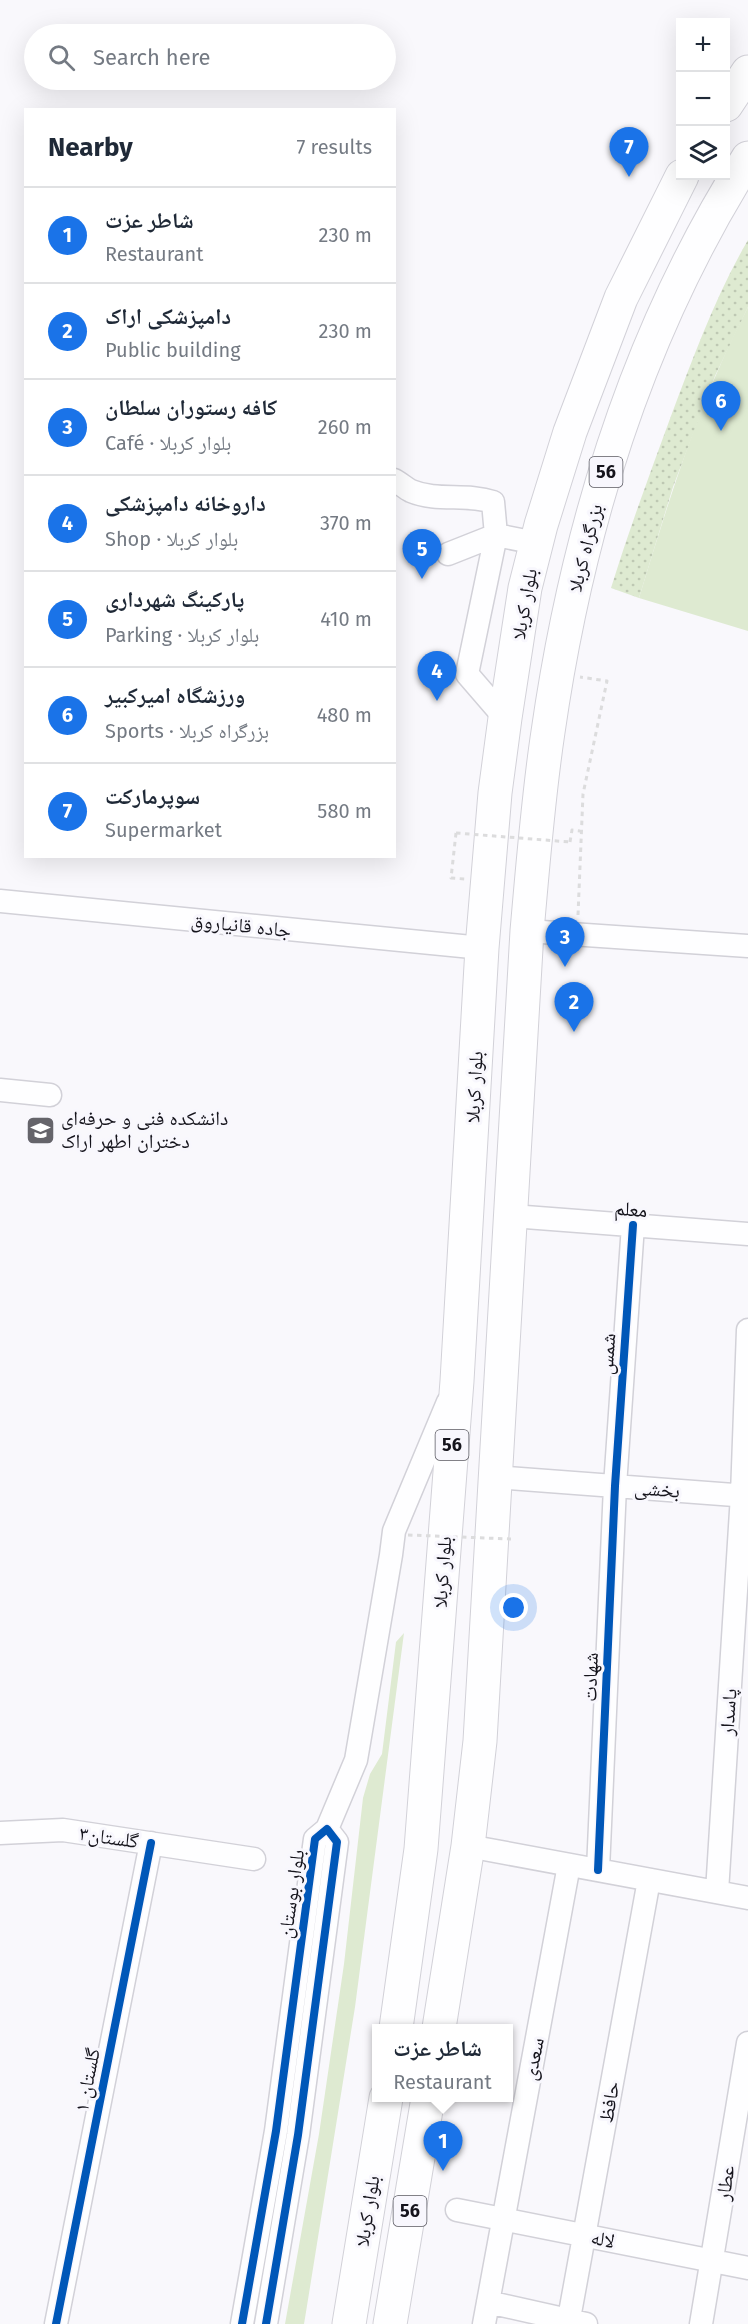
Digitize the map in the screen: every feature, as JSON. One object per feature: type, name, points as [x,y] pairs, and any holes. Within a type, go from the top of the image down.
[{"type":"highway","points":[[730,99],[748,72]]},
{"type":"highway","name":"بزرگراه کربلا","points":[[527,931],[536,832],[557,674],[574,587],[590,525],[628,402],[658,329],[692,255],[748,158]]},
{"type":"highway","name":"بلوار کربلا","points":[[397,2024],[421,1849],[457,1381],[482,948],[495,793],[505,718],[525,588],[536,543],[570,432],[621,298],[680,180]]},
{"type":"highway","name":"56","points":[[440,2024],[468,1846],[480,1741],[527,931]]},
{"type":"highway","name":"بلوار کربلا","points":[[349,2324],[385,2102]]},
{"type":"highway","name":"56","points":[[390,2324],[427,2102]]},
{"type":"street","points":[[396,481],[411,491],[441,497],[477,496],[493,501],[496,535],[468,674],[505,718]]},
{"type":"street","points":[[448,554],[496,535],[536,543]]},
{"type":"street","name":"جاده قانیاروق","points":[[0,901],[482,948]]},
{"type":"street","points":[[527,931],[748,946]]},
{"type":"street","points":[[0,1090],[50,1095]]},
{"type":"street","name":"معلم","points":[[512,1216],[748,1234]]},
{"type":"street","name":"شمس","points":[[615,1486],[633,1225]]},
{"type":"street","name":"پاسدار","points":[[717,1892],[745,1495],[748,1330]]},
{"type":"street","name":"بلوار بوستان","points":[[242,2324],[276,2131],[315,1839],[327,1829],[356,1760],[392,1555],[394,1531],[457,1381]]},
{"type":"street","name":"بخشی","points":[[495,1477],[745,1495]]},
{"type":"street","name":"شهادت","points":[[598,1870],[615,1486]]},
{"type":"street","name":"بلوار بوستان","points":[[266,2324],[298,2134],[337,1842],[327,1829]]},
{"type":"street","name":"گلستان۳","points":[[0,1833],[63,1830],[254,1858]]},
{"type":"street","name":"گلستان ۱","points":[[56,2324],[151,1843]]},
{"type":"street","points":[[468,1846],[748,1898]]},
{"type":"street","name":"سعدی","points":[[486,2313],[569,1865]]},
{"type":"street","name":"حافظ","points":[[574,2323],[584,2235],[650,1880]]},
{"type":"street","name":"عطار","points":[[701,2324],[748,2043]]},
{"type":"street","name":"لاله","points":[[458,2210],[748,2268]]},
{"type":"street","points":[[486,2313],[574,2323]]},
{"type":"path","points":[[557,674],[607,681],[586,771],[580,831],[578,916]]},
{"type":"path","points":[[451,878],[456,833],[570,842],[572,830],[580,831]]},
{"type":"path","points":[[408,1535],[511,1539]]},
{"type":"green space","points":[[748,240],[748,307],[715,376],[673,487],[639,598],[611,588],[697,348],[726,282]]},
{"type":"green space","points":[[748,307],[748,631],[639,598],[700,413]]},
{"type":"green space","points":[[404,1633],[355,2007],[304,2324],[285,2324],[319,2134],[344,1964],[363,1798],[370,1774],[382,1754],[396,1642]]},
{"type":"cycle path","points":[[598,1870],[615,1486],[633,1225]]},
{"type":"cycle path","points":[[242,2324],[276,2131],[315,1839],[327,1829],[337,1842],[298,2135],[266,2324]]},
{"type":"cycle path","points":[[56,2324],[151,1843]]},
{"type":"place","name":"سوپرمارکت","points":[[629,177]]},
{"type":"place","name":"ورزشگاه امیرکبیر","points":[[721,431]]},
{"type":"place","name":"پارکینگ شهرداری","points":[[422,579]]},
{"type":"place","name":"داروخانه دامپزشکی","points":[[437,701]]},
{"type":"place","name":"کافه رستوران سلطان","points":[[565,967]]},
{"type":"place","name":"دامپزشکی اراک","points":[[574,1032]]},
{"type":"place","name":"دانشکده فنی و حرفه‌ای دختران اطهر اراک","points":[[40,1130]]},
{"type":"place","name":"شاطر عزت","points":[[443,2171]]}]
